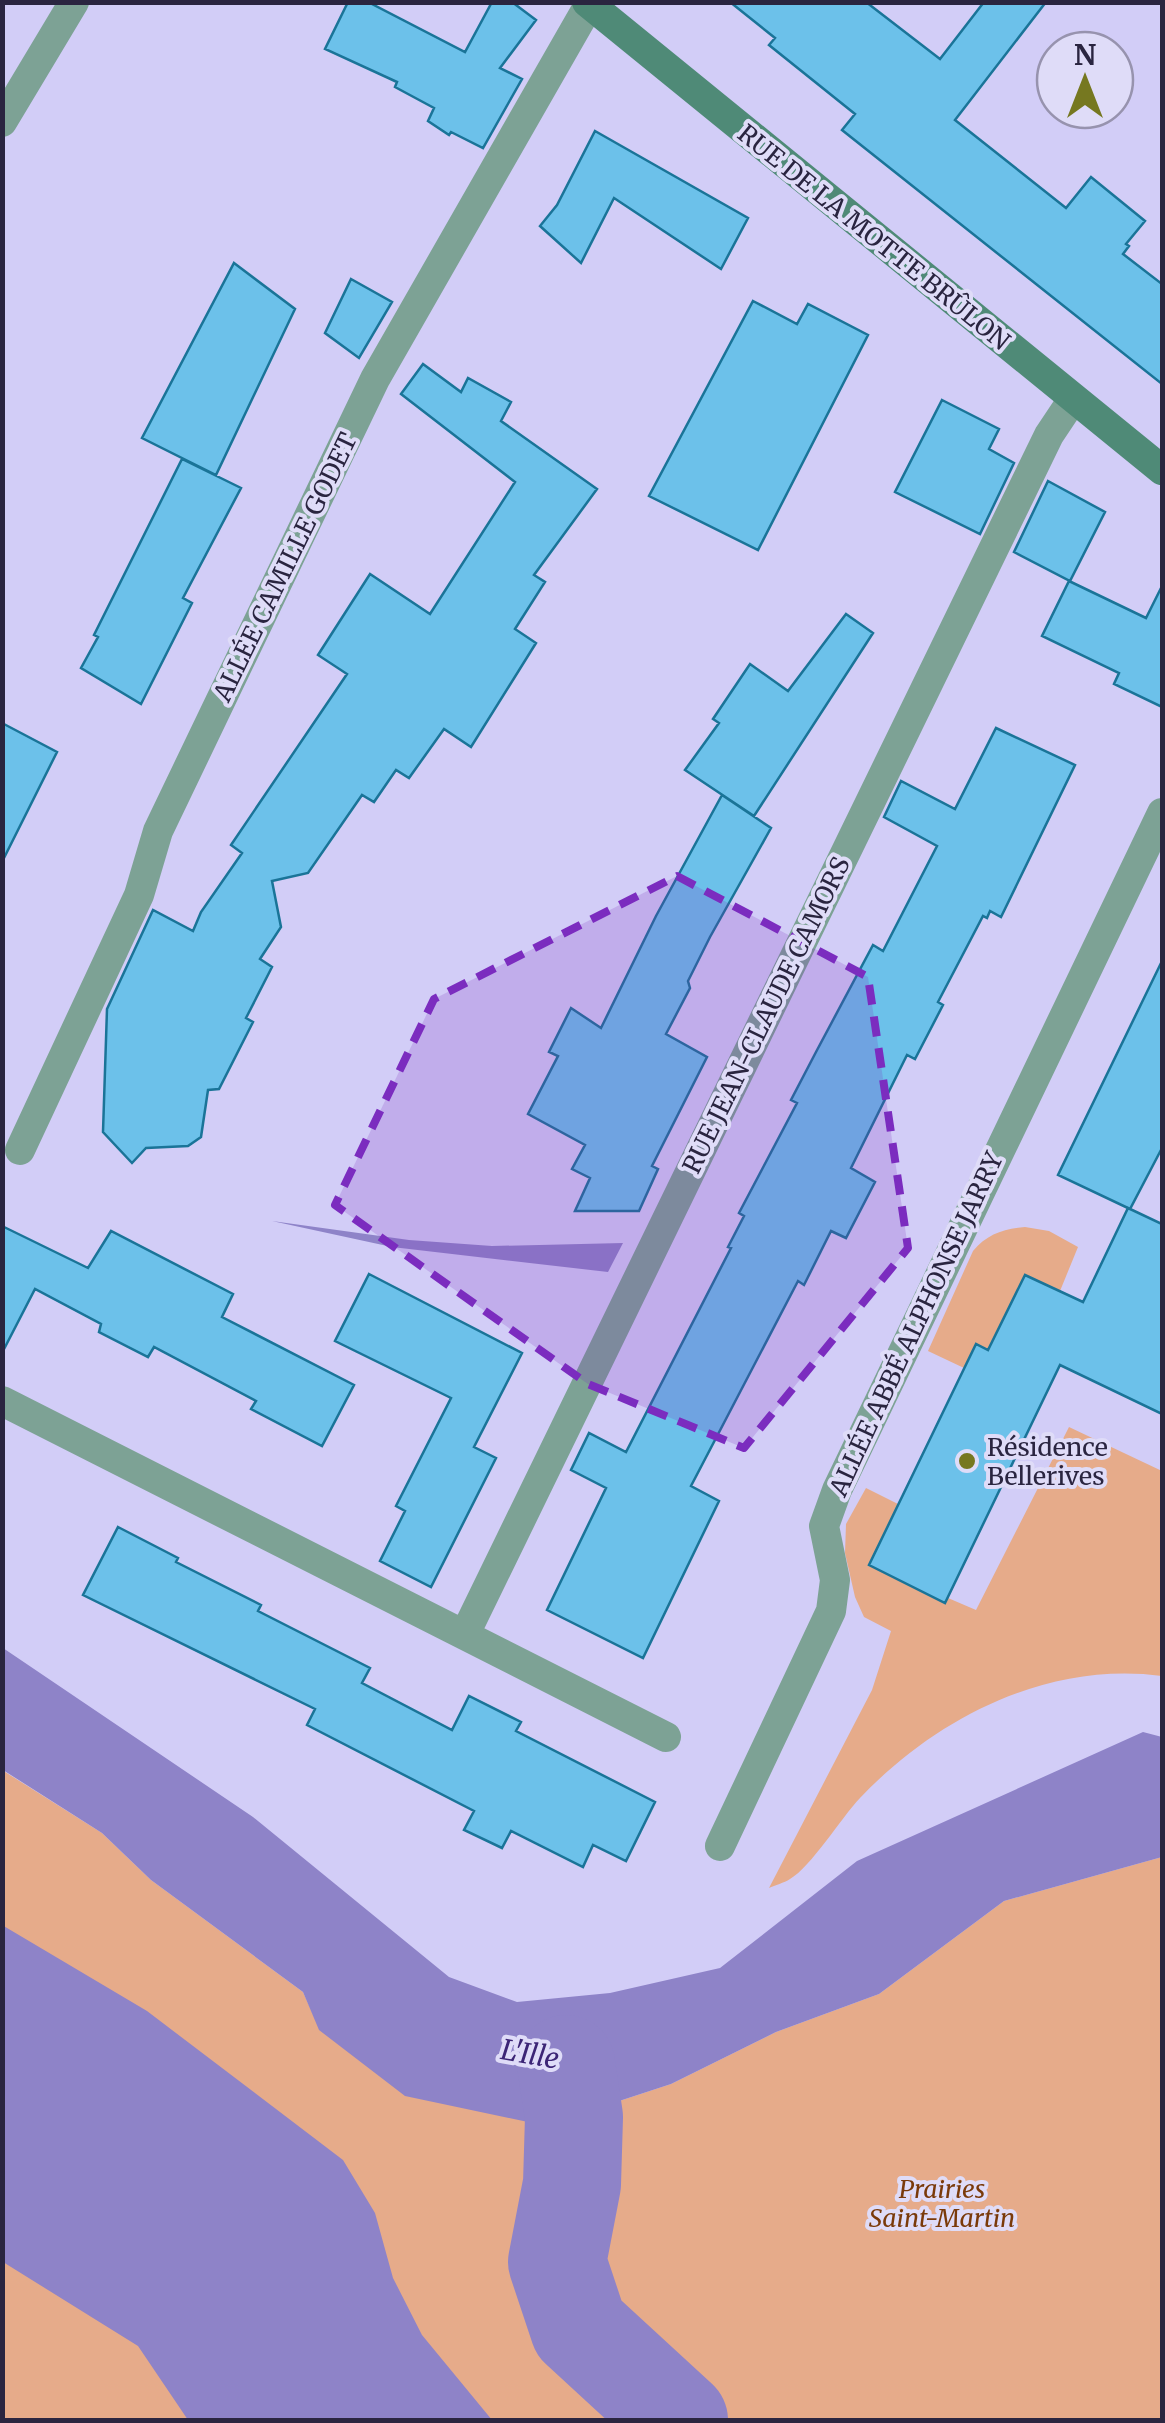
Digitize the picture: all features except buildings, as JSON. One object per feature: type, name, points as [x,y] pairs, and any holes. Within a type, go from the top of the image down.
[{"type":"street","points":[[4,114],[74,2]]},
{"type":"street","name":"RUE DE LA MOTTE BRÛLON","points":[[588,4],[1162,470]]},
{"type":"street","name":"ALLÉE CAMILLE GODET","points":[[20,1150],[139,895],[158,831],[376,379],[588,4]]},
{"type":"street","name":"RUE JEAN-CLAUDE CAMORS","points":[[464,1634],[1040,453],[1073,400]]},
{"type":"street","name":"ALLÉE ABBÉ ALPHONSE JARRY","points":[[720,1846],[831,1611],[835,1580],[824,1526],[837,1490],[1162,813]]},
{"type":"street","points":[[2,1401],[666,1737]]},
{"type":"highlighted area","points":[[677,876],[868,977],[908,1248],[744,1448],[588,1384],[335,1205],[434,999]]},
{"type":"green space","points":[[1025,1227],[1049,1231],[1078,1247],[1060,1291],[1025,1275],[988,1350],[976,1344],[964,1368],[928,1351],[973,1251],[996,1233]]},
{"type":"green space","points":[[1069,1427],[1162,1471],[1162,1676],[1078,1677],[1037,1686],[960,1719],[891,1769],[860,1798],[798,1873],[769,1888],[872,1690],[891,1631],[864,1617],[845,1553],[846,1524],[866,1488],[898,1504],[869,1565],[944,1603],[948,1598],[976,1610]]},
{"type":"green space","name":"Prairies Saint-Martin","points":[[2,1770],[102,1833],[151,1880],[303,1992],[320,2030],[563,2134],[567,2177],[581,2173],[610,2104],[671,2084],[776,2032],[879,1994],[1004,1901],[1162,1857],[1162,2420],[3,2420]]},
{"type":"water","points":[[272,1221],[409,1240],[492,1246],[623,1243],[608,1272],[392,1247]]},
{"type":"water","name":"L'Ille","points":[[3,1648],[253,1817],[449,1977],[517,2002],[610,1993],[720,1968],[857,1861],[1143,1732],[1162,1737],[1162,1857],[1004,1901],[879,1994],[776,2032],[671,2084],[610,2104],[581,2173],[572,2184],[567,2177],[562,2134],[528,2122],[405,2096],[319,2030],[303,1992],[151,1880],[102,1833],[3,1770]]},
{"type":"water","points":[[2,1925],[147,2011],[343,2160],[375,2213],[393,2278],[422,2335],[492,2420],[188,2420],[138,2346],[3,2262]]},
{"type":"waterway","name":"L'Ille","points":[[566,2064],[574,2117],[572,2184],[557,2262],[579,2328],[679,2420]]},
{"type":"place","name":"Résidence Bellerives","points":[[967,1461]]}]
